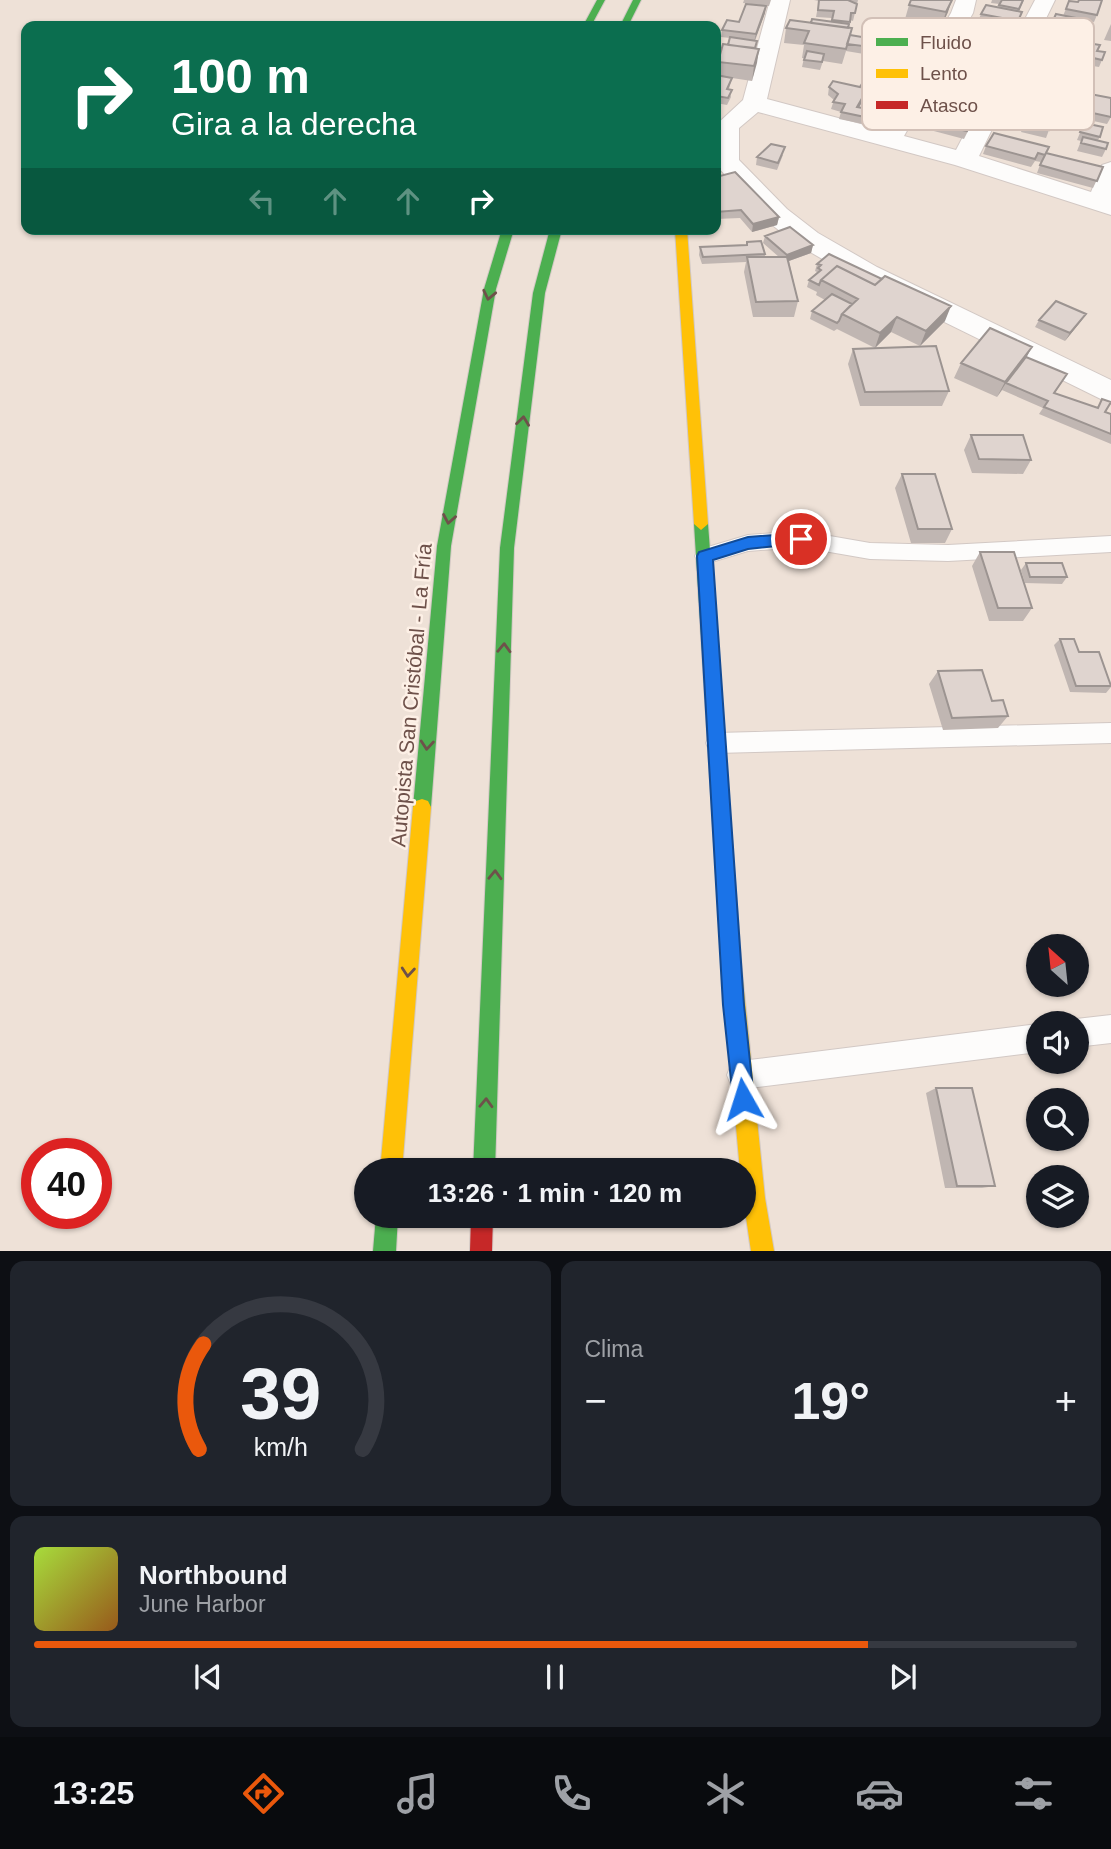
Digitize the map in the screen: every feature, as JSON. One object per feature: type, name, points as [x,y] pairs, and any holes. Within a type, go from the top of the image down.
[{"type":"main road","points":[[590,21],[601,0]]},
{"type":"main road","points":[[626,21],[637,0]]},
{"type":"main road","name":"Autopista San Cristóbal - La Fría","points":[[392,1158],[444,546],[490,289],[506,235]]},
{"type":"main road","points":[[484,1158],[507,548],[539,293],[554,235]]},
{"type":"main road","points":[[681,235],[734,1005],[754,1198],[763,1251]]},
{"type":"main road","points":[[384,1251],[386,1228]]},
{"type":"main road","points":[[481,1251],[482,1228]]},
{"type":"street","points":[[780,0],[754,103],[727,126],[721,162],[777,215],[808,239],[892,286],[1111,393]]},
{"type":"street","points":[[959,18],[966,0]]},
{"type":"street","points":[[1036,18],[1045,0]]},
{"type":"street","points":[[754,103],[964,160],[1106,205],[1111,170]]},
{"type":"street","points":[[890,139],[895,130]]},
{"type":"street","points":[[964,160],[979,130]]},
{"type":"lane","points":[[705,556],[748,543],[801,539],[870,551],[948,553],[1111,544]]},
{"type":"lane","points":[[717,743],[1111,733]]},
{"type":"lane","points":[[1089,1032],[1111,1029]]},
{"type":"lane","points":[[741,1075],[1026,1039]]},
{"type":"shaded area","points":[[0,0],[1111,0],[1111,1250],[0,1251]]},
{"type":"building","points":[[819,0],[848,0],[857,4],[855,13],[851,13],[850,22],[832,20],[834,11],[818,10]]},
{"type":"building","points":[[911,0],[952,0],[946,12],[909,5]]},
{"type":"building","points":[[1002,0],[1023,0],[1019,9],[999,5]]},
{"type":"building","points":[[1102,0],[1097,15],[1066,9],[1069,1]]},
{"type":"building","points":[[746,4],[766,6],[756,34],[722,30],[727,20],[739,22]]},
{"type":"building","points":[[986,5],[1022,12],[1019,18],[981,14]]},
{"type":"building","points":[[1056,14],[1076,18],[1054,18]]},
{"type":"building","points":[[812,19],[849,24],[848,28],[811,23]]},
{"type":"building","points":[[790,20],[852,28],[846,49],[804,43],[809,31],[786,28]]},
{"type":"building","points":[[850,35],[862,37],[862,46],[847,44]]},
{"type":"building","points":[[730,37],[757,41],[755,48],[728,45]]},
{"type":"building","points":[[723,44],[759,49],[754,66],[721,62]]},
{"type":"building","points":[[1094,44],[1100,45],[1097,51],[1105,52],[1102,60],[1094,58]]},
{"type":"building","points":[[807,51],[824,54],[822,62],[804,60]]},
{"type":"building","points":[[721,76],[732,78],[727,89],[732,90],[728,98],[721,97]]},
{"type":"building","points":[[833,81],[860,87],[862,84],[862,98],[857,107],[862,108],[862,116],[841,112],[845,104],[833,102],[838,94],[829,87]]},
{"type":"building","points":[[1094,95],[1111,98],[1111,117],[1094,113]]},
{"type":"building","points":[[1094,125],[1103,127],[1100,137],[1080,132],[1094,130]]},
{"type":"building","points":[[994,133],[1049,147],[1045,155],[1038,153],[1035,159],[986,146]]},
{"type":"building","points":[[1083,137],[1108,143],[1106,149],[1081,143]]},
{"type":"building","points":[[771,144],[785,147],[778,163],[757,157]]},
{"type":"building","points":[[1046,153],[1103,167],[1097,181],[1040,165]]},
{"type":"building","points":[[735,172],[779,217],[753,224],[741,210],[721,212],[721,176]]},
{"type":"building","points":[[790,227],[813,245],[787,255],[765,236]]},
{"type":"building","points":[[761,241],[765,254],[703,257],[700,247],[747,245],[747,242]]},
{"type":"building","points":[[829,254],[882,279],[875,285],[837,266],[819,285],[809,280],[821,270],[818,268],[821,265],[817,264]]},
{"type":"building","points":[[747,257],[787,257],[798,301],[756,302]]},
{"type":"building","points":[[837,266],[875,285],[885,276],[951,306],[926,331],[897,317],[880,333],[842,314],[858,299],[821,280]]},
{"type":"building","points":[[832,294],[852,304],[837,323],[812,311]]},
{"type":"building","points":[[1056,301],[1086,314],[1070,333],[1039,320]]},
{"type":"building","points":[[990,328],[1032,347],[1005,382],[961,363]]},
{"type":"building","points":[[936,346],[949,391],[865,392],[853,349]]},
{"type":"building","points":[[1026,357],[1067,374],[1054,393],[1098,408],[1102,399],[1111,402],[1105,412],[1111,414],[1111,434],[1044,407],[1048,401],[1006,383]]},
{"type":"building","points":[[971,435],[1023,435],[1031,460],[979,459]]},
{"type":"building","points":[[902,474],[935,474],[952,529],[918,529]]},
{"type":"building","points":[[980,552],[1014,552],[1032,608],[998,608]]},
{"type":"building","points":[[1026,563],[1062,563],[1067,577],[1030,577]]},
{"type":"building","points":[[1060,639],[1074,639],[1079,652],[1099,652],[1111,686],[1076,686]]},
{"type":"building","points":[[982,670],[992,701],[1003,700],[1008,716],[952,718],[938,671]]},
{"type":"building","points":[[936,1088],[972,1088],[995,1186],[957,1186]]},
{"type":"traffic: fast","points":[[590,21],[601,0]]},
{"type":"traffic: fast","points":[[626,21],[637,0]]},
{"type":"traffic: fast","points":[[422,807],[444,546],[490,289],[506,235]]},
{"type":"traffic: fast","points":[[484,1158],[507,548],[539,293],[554,235]]},
{"type":"traffic: fast","points":[[701,524],[732,971]]},
{"type":"traffic: fast","points":[[384,1251],[386,1228]]},
{"type":"traffic: slow","points":[[681,235],[701,524]]},
{"type":"traffic: slow","points":[[392,1158],[422,807]]},
{"type":"traffic: slow","points":[[732,971],[754,1198],[763,1251]]},
{"type":"traffic: jam","points":[[481,1251],[482,1228]]},
{"type":"route","points":[[743,1099],[734,1005],[705,556],[748,543],[801,539]]}]
